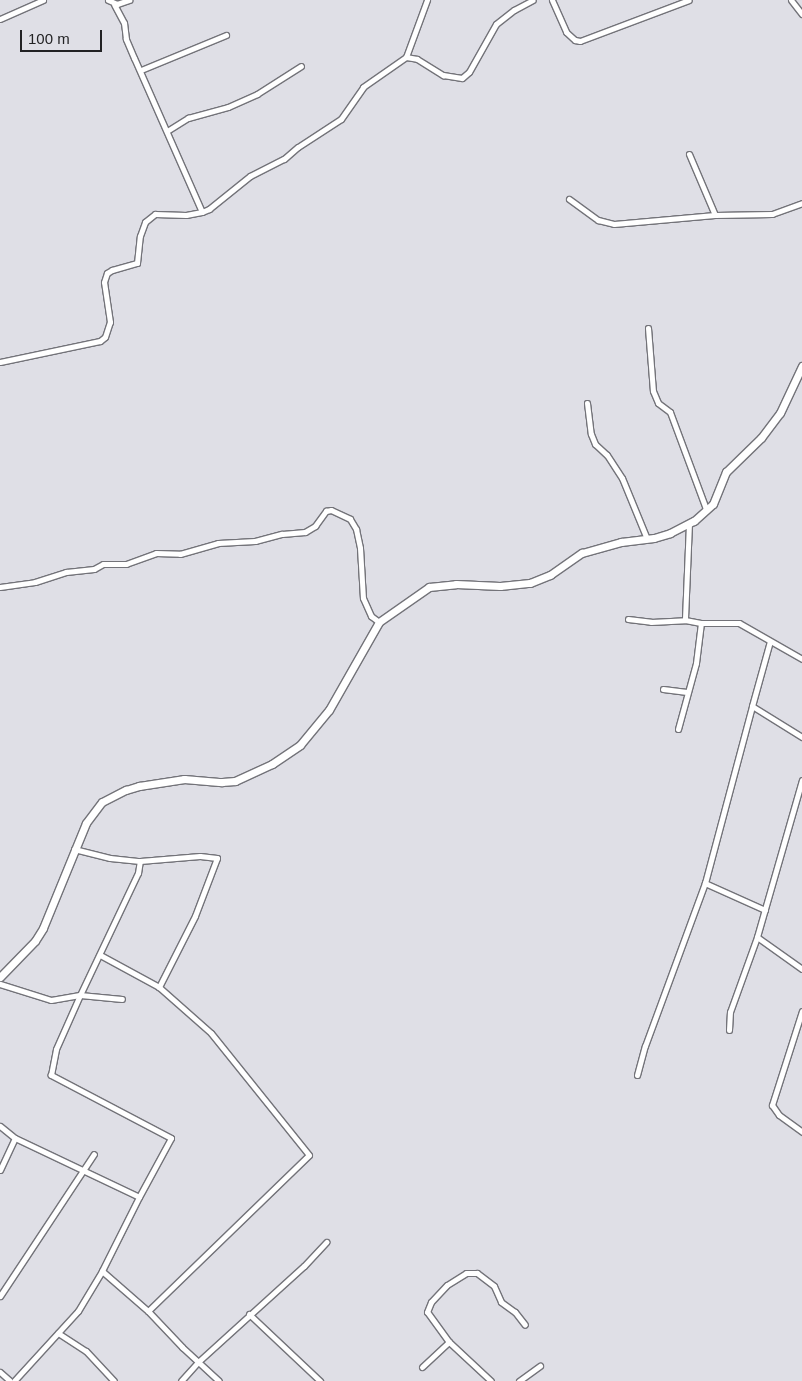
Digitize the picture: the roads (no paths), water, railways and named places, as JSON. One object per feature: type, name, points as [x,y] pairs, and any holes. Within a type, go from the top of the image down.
[{"type":"street","points":[[0,18],[43,0]]},
{"type":"street","points":[[108,0],[114,4],[124,23],[126,39],[202,212]]},
{"type":"street","points":[[114,4],[129,0]]},
{"type":"street","points":[[0,362],[100,341],[105,337],[110,322],[104,282],[107,273],[138,264],[140,236],[145,222],[155,214],[186,215],[209,209],[250,176],[284,159],[298,147],[341,119],[363,87],[406,57],[427,0]]},
{"type":"street","points":[[406,57],[417,59],[443,75],[462,78],[469,72],[496,24],[514,10],[533,0]]},
{"type":"street","points":[[552,0],[566,32],[575,40],[580,41],[689,0]]},
{"type":"street","points":[[791,0],[802,14]]},
{"type":"street","points":[[141,70],[226,35]]},
{"type":"street","points":[[167,130],[188,118],[228,107],[257,94],[301,66]]},
{"type":"street","points":[[689,154],[715,215]]},
{"type":"street","points":[[569,199],[598,220],[614,224],[715,215],[772,214],[802,203]]},
{"type":"street","points":[[648,328],[653,391],[658,402],[670,412],[706,509]]},
{"type":"street","points":[[0,977],[35,941],[43,928],[74,849],[93,811],[102,802],[126,790],[184,779],[235,781],[272,764],[300,745],[329,710],[379,622],[429,587],[456,584],[500,586],[530,583],[550,575],[582,552],[621,542],[646,539],[670,533],[689,523],[713,504],[726,472],[761,438],[780,413],[802,366]]},
{"type":"street","points":[[587,403],[591,434],[595,444],[606,455],[622,478],[646,539]]},
{"type":"street","points":[[0,587],[35,582],[66,572],[94,569],[103,564],[126,564],[156,553],[180,554],[218,543],[255,541],[282,534],[305,532],[315,526],[326,511],[331,510],[350,519],[356,529],[360,548],[363,598],[371,616],[379,622]]},
{"type":"street","points":[[685,620],[689,523]]},
{"type":"street","points":[[628,619],[651,622],[685,620],[701,623],[739,623],[802,659]]},
{"type":"street","points":[[678,729],[696,663],[701,623]]},
{"type":"street","points":[[637,1075],[645,1046],[705,883],[770,641]]},
{"type":"street","points":[[663,689],[687,692]]},
{"type":"street","points":[[752,706],[802,737]]},
{"type":"street","points":[[729,1030],[730,1012],[757,937],[802,780]]},
{"type":"street","points":[[74,849],[110,858],[140,861],[200,856],[217,858],[195,916],[159,987]]},
{"type":"street","points":[[14,1381],[78,1311],[102,1272],[171,1138],[51,1075],[56,1049],[138,873],[140,861]]},
{"type":"street","points":[[705,883],[765,910]]},
{"type":"street","points":[[757,937],[802,969]]},
{"type":"street","points":[[100,955],[159,987],[211,1033],[309,1155],[148,1311]]},
{"type":"street","points":[[0,984],[51,1000],[80,995],[122,999]]},
{"type":"street","points":[[802,1011],[772,1105],[779,1115],[802,1132]]},
{"type":"street","points":[[0,1126],[15,1138],[139,1197]]},
{"type":"street","points":[[0,1170],[15,1138]]},
{"type":"street","points":[[0,1296],[94,1154]]},
{"type":"street","points":[[181,1381],[198,1362],[249,1314],[304,1266],[326,1242]]},
{"type":"street","points":[[102,1272],[148,1311],[219,1381]]},
{"type":"street","points":[[490,1381],[449,1342],[427,1312],[431,1302],[448,1285],[466,1273],[477,1273],[494,1286],[501,1302],[515,1312],[525,1325]]},
{"type":"street","points":[[249,1314],[320,1381]]},
{"type":"street","points":[[58,1333],[86,1351],[114,1381]]},
{"type":"street","points":[[422,1367],[449,1342]]},
{"type":"street","points":[[519,1381],[540,1366]]},
{"type":"street","points":[[0,1372],[10,1381]]}]
